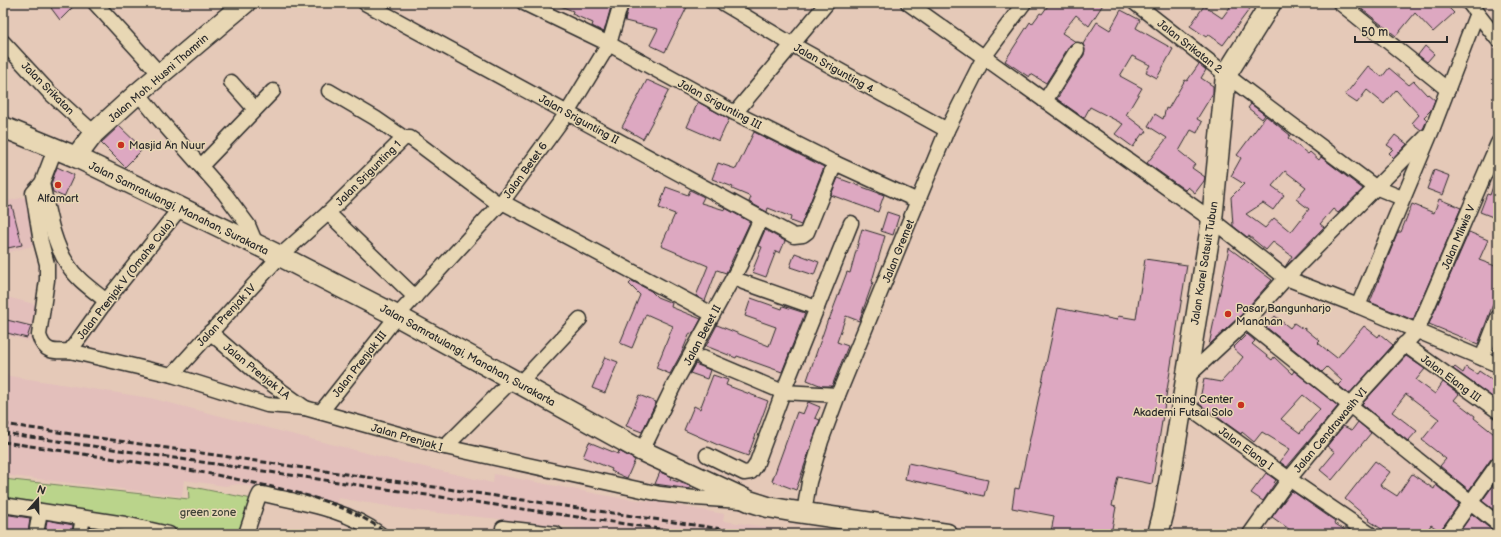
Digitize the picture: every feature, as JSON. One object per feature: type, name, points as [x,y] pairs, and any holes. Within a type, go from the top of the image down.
[{"type":"main road","name":"Jalan Karel Satsuit Tubun","points":[[1158,534],[1187,377],[1212,220],[1226,75],[1271,3]]},
{"type":"main road","name":"Jalan Moh. Husni Thamrin","points":[[76,158],[94,133],[236,6]]},
{"type":"main road","name":"Jalan Samratulangi, Manahan, Surakarta","points":[[3,126],[76,158],[280,256],[397,316],[642,451],[749,501],[768,507],[947,534]]},
{"type":"street","points":[[95,3],[160,74]]},
{"type":"street","name":"Jalan Srigunting II","points":[[365,3],[794,236],[804,235],[807,232],[835,163]]},
{"type":"street","name":"Jalan Betet 6","points":[[397,316],[501,204],[567,113],[609,44],[621,3]]},
{"type":"street","name":"Jalan Srigunting 4","points":[[723,3],[793,45],[947,130]]},
{"type":"street","points":[[735,113],[827,3]]},
{"type":"street","points":[[908,3],[1212,220],[1287,277],[1498,365]]},
{"type":"street","name":"Jalan Gremet","points":[[804,513],[809,482],[838,395],[947,130],[984,57],[1024,3]]},
{"type":"street","name":"Jalan Srikatan 2","points":[[1135,3],[1226,75],[1375,187],[1402,198]]},
{"type":"street","points":[[1340,3],[1448,90]]},
{"type":"street","points":[[1469,3],[1498,40]]},
{"type":"street","name":"Jalan Srigunting III","points":[[530,4],[609,44],[735,113],[835,163],[918,201]]},
{"type":"street","points":[[1358,306],[1402,198],[1432,130],[1475,18]]},
{"type":"street","name":"Jalan Srikatan","points":[[3,42],[50,93],[94,133]]},
{"type":"street","points":[[1045,101],[1077,50]]},
{"type":"street","points":[[231,82],[256,109]]},
{"type":"street","points":[[329,90],[404,138]]},
{"type":"street","points":[[201,166],[273,91]]},
{"type":"street","points":[[138,93],[225,194],[248,225],[256,244]]},
{"type":"street","points":[[1187,377],[1246,322],[1287,277],[1432,130]]},
{"type":"street","name":"Jalan Srigunting 1","points":[[280,256],[328,213],[404,138],[410,138],[501,204],[712,314]]},
{"type":"street","name":"Jalan Mliwis V","points":[[1417,331],[1498,143]]},
{"type":"street","points":[[55,149],[42,183],[52,227],[58,245],[68,265],[78,277],[106,301]]},
{"type":"street","name":"Jalan Prenjak I","points":[[42,183],[33,193],[46,264],[46,280],[39,335],[41,342],[46,348],[56,352],[70,351],[172,374],[267,404],[305,408],[445,447],[660,494],[695,498],[749,501]]},
{"type":"street","name":"Jalan Prenjak V (Omahe Cula)","points":[[70,351],[106,301],[180,208]]},
{"type":"street","points":[[328,213],[415,297]]},
{"type":"street","name":"Jalan Betet II","points":[[642,451],[674,385],[740,265],[760,218]]},
{"type":"street","points":[[707,455],[744,473],[751,472],[756,465],[783,392],[851,223]]},
{"type":"street","name":"Jalan Prenjak IV","points":[[172,374],[280,256]]},
{"type":"street","points":[[743,282],[817,308]]},
{"type":"street","name":"Jalan Prenjak III","points":[[321,412],[397,316]]},
{"type":"street","points":[[1482,358],[1498,317]]},
{"type":"street","points":[[445,447],[580,319]]},
{"type":"street","points":[[1246,322],[1498,524]]},
{"type":"street","name":"Jalan Cendrawasih VI","points":[[1250,534],[1289,479],[1349,406],[1417,331]]},
{"type":"street","name":"Jalan Prenjak I.A","points":[[210,332],[258,374],[305,408]]},
{"type":"street","name":"Jalan Elang III","points":[[1404,344],[1498,411]]},
{"type":"street","points":[[703,358],[783,392],[838,395]]},
{"type":"street","name":"Jalan Elang I","points":[[1182,402],[1289,479],[1370,534]]},
{"type":"street","points":[[1448,534],[1498,464]]},
{"type":"street","points":[[246,534],[260,494],[345,515],[361,522],[380,534]]},
{"type":"street","points":[[3,505],[83,518],[124,529],[169,534]]},
{"type":"street","points":[[36,534],[40,511]]},
{"type":"street","points":[[80,534],[83,518]]},
{"type":"street","points":[[502,528],[556,534]]},
{"type":"shaded area","points":[[29,196],[39,244],[3,254],[3,202]]},
{"type":"shaded area","points":[[3,296],[38,305],[29,341],[3,334]]},
{"type":"shaded area","points":[[3,375],[150,398],[390,459],[493,483],[494,474],[614,497],[664,503],[724,514],[723,521],[817,534],[619,534],[530,522],[418,511],[338,498],[336,509],[281,493],[238,484],[225,486],[184,480],[182,496],[3,475]]},
{"type":"green space","name":"green zone","points":[[3,479],[189,499],[188,486],[252,499],[240,534],[191,534],[125,519],[3,500]]},
{"type":"building","points":[[57,3],[77,3],[60,20],[51,8]]},
{"type":"building","points":[[553,3],[612,3],[604,32],[592,26],[593,23],[572,14],[573,11]]},
{"type":"building","points":[[629,3],[689,3],[665,52],[650,45],[658,29],[625,21]]},
{"type":"building","points":[[1050,3],[1104,3],[1089,26],[1076,15],[1062,33],[1076,42],[1070,45],[1046,83],[1031,74],[1029,77],[1005,61],[1030,22],[1032,24]]},
{"type":"building","points":[[1233,3],[1254,3],[1223,45],[1208,34],[1206,37],[1190,26],[1204,6],[1222,18]]},
{"type":"building","points":[[1354,3],[1444,3],[1454,13],[1433,32],[1415,13],[1396,36]]},
{"type":"building","points":[[1121,10],[1140,20],[1136,28],[1173,49],[1157,78],[1146,72],[1150,65],[1132,56],[1120,76],[1142,88],[1126,115],[1147,131],[1144,135],[1142,134],[1133,147],[1115,134],[1123,124],[1090,107],[1084,118],[1057,99],[1084,55],[1085,50],[1083,44],[1097,22],[1110,30]]},
{"type":"building","points":[[1425,46],[1434,54],[1427,62],[1418,55]]},
{"type":"building","points":[[1199,64],[1206,70],[1201,78],[1213,86],[1213,93],[1197,119],[1202,122],[1197,133],[1191,130],[1179,151],[1195,164],[1192,168],[1205,177],[1204,181],[1195,193],[1188,187],[1185,190],[1147,163],[1167,138],[1148,126],[1155,114],[1163,119],[1166,108],[1168,109],[1185,80],[1187,81]]},
{"type":"building","points":[[1368,66],[1382,77],[1389,68],[1409,85],[1414,81],[1427,95],[1428,94],[1435,100],[1431,110],[1424,117],[1427,120],[1423,129],[1421,130],[1412,123],[1419,115],[1396,90],[1384,104],[1367,90],[1357,103],[1345,95]]},
{"type":"building","points":[[647,80],[669,90],[643,139],[622,127]]},
{"type":"building","points":[[698,102],[729,119],[719,141],[687,127]]},
{"type":"building","points":[[1251,104],[1265,115],[1262,119],[1248,108]]},
{"type":"building","points":[[1266,116],[1290,135],[1288,138],[1308,154],[1310,152],[1319,160],[1321,157],[1363,189],[1338,213],[1333,209],[1320,224],[1324,227],[1285,267],[1292,256],[1273,242],[1266,250],[1249,236],[1247,237],[1233,226],[1231,197],[1244,184],[1231,176],[1241,158],[1237,155]],"holes":[[[1285,171],[1306,187],[1296,199],[1309,209],[1291,232],[1274,218],[1265,228],[1246,214],[1263,203],[1273,210],[1284,195],[1272,186]]]},
{"type":"building","name":"Masjid An Nuur","points":[[119,126],[143,149],[125,167],[101,143]]},
{"type":"building","points":[[754,132],[824,167],[801,225],[790,221],[791,217],[768,208],[767,212],[749,202],[751,197],[732,189],[733,187],[712,179],[718,163],[736,169]]},
{"type":"building","points":[[1395,135],[1407,144],[1394,158],[1389,153],[1393,149],[1387,145]]},
{"type":"building","name":"Alfamart","points":[[57,167],[74,175],[64,197],[53,192],[51,184]]},
{"type":"building","points":[[1434,170],[1450,176],[1443,195],[1427,189]]},
{"type":"building","points":[[1497,175],[1498,219],[1480,212],[1487,194],[1490,195]]},
{"type":"building","points":[[838,178],[884,195],[878,212],[831,195]]},
{"type":"building","points":[[666,187],[688,195],[690,190],[704,197],[701,203],[725,210],[725,208],[750,222],[726,273],[717,270],[705,301],[696,296],[708,266],[661,246],[675,214],[659,208]]},
{"type":"building","points":[[1439,199],[1461,208],[1413,320],[1370,302],[1398,232],[1401,232],[1412,204],[1434,213]]},
{"type":"building","points":[[12,206],[22,245],[3,249],[3,208]]},
{"type":"building","points":[[887,212],[899,216],[893,235],[881,231]]},
{"type":"building","points":[[862,229],[885,236],[872,281],[873,282],[859,321],[846,316],[837,342],[848,346],[832,386],[822,386],[807,380],[828,319],[829,320],[847,272],[850,273]]},
{"type":"building","points":[[765,230],[785,241],[780,253],[776,251],[766,277],[752,272],[762,247],[758,246]]},
{"type":"building","points":[[1469,232],[1488,240],[1479,260],[1498,267],[1498,300],[1495,299],[1478,344],[1429,324]]},
{"type":"building","name":"Pasar Bangunharjo Manahan","points":[[1229,248],[1272,280],[1241,315],[1209,345]]},
{"type":"building","points":[[795,253],[819,262],[814,275],[790,267]]},
{"type":"building","points":[[1145,259],[1187,265],[1152,484],[1118,477],[1112,506],[1116,507],[1111,534],[1066,534],[1051,532],[1054,516],[1012,508],[1015,488],[1019,489],[1058,308],[1117,320],[1118,316],[1136,319]]},
{"type":"building","points":[[632,281],[651,291],[657,297],[672,303],[671,307],[701,319],[693,334],[690,333],[670,374],[656,368],[673,326],[646,314],[632,348],[620,343],[640,295],[629,284]]},
{"type":"building","points":[[751,298],[782,309],[783,306],[805,313],[782,372],[737,356],[736,358],[706,346],[717,325],[769,346],[776,327],[745,316]]},
{"type":"building","points":[[1275,316],[1290,328],[1294,323],[1303,329],[1304,328],[1320,341],[1318,343],[1337,358],[1364,326],[1378,337],[1380,334],[1393,345],[1349,394],[1338,385],[1342,381],[1327,367],[1322,372],[1266,327]]},
{"type":"building","points":[[3,319],[31,326],[27,338],[3,332]]},
{"type":"building","points":[[1247,334],[1255,341],[1252,344],[1272,360],[1274,357],[1292,374],[1294,371],[1338,406],[1287,467],[1280,462],[1290,449],[1262,432],[1254,442],[1242,432],[1241,434],[1199,404],[1204,379],[1221,382],[1243,357],[1233,348]],"holes":[[[1303,395],[1320,409],[1300,433],[1281,419]]]},
{"type":"building","points":[[1406,356],[1425,369],[1416,380],[1435,394],[1443,382],[1459,394],[1454,400],[1475,416],[1474,418],[1498,437],[1498,453],[1491,459],[1469,490],[1440,466],[1446,459],[1422,440],[1439,419],[1406,394],[1392,412],[1417,431],[1408,441],[1362,404]]},
{"type":"building","points":[[605,357],[618,362],[605,393],[592,388]]},
{"type":"building","points":[[695,364],[710,370],[707,379],[690,373]]},
{"type":"building","points":[[1455,367],[1463,373],[1466,367],[1477,374],[1479,371],[1498,384],[1498,401],[1453,369]]},
{"type":"building","points":[[713,375],[728,380],[726,385],[768,401],[748,456],[684,430],[694,406],[700,409]]},
{"type":"building","points":[[639,395],[656,402],[642,432],[626,426]]},
{"type":"building","points":[[808,402],[820,407],[815,418],[820,420],[796,490],[772,481],[797,412],[803,414]]},
{"type":"building","points":[[1358,422],[1371,433],[1332,480],[1320,470],[1335,452],[1327,446],[1343,426],[1352,430]]},
{"type":"building","points":[[589,442],[618,454],[619,451],[635,460],[627,478],[611,471],[612,469],[583,457]]},
{"type":"building","points":[[1375,461],[1390,472],[1380,485],[1397,496],[1412,474],[1434,489],[1436,485],[1459,504],[1440,531],[1431,525],[1425,534],[1389,534],[1368,520],[1369,519],[1345,499]]},
{"type":"building","points":[[908,463],[988,480],[984,496],[905,479]]},
{"type":"building","points":[[660,472],[671,477],[670,479],[690,486],[690,489],[655,484]]},
{"type":"building","points":[[1266,473],[1276,480],[1263,501],[1251,493]]},
{"type":"building","points":[[1497,480],[1498,481],[1498,513],[1482,501]]},
{"type":"building","points":[[1292,491],[1351,534],[1296,534],[1272,517]]},
{"type":"building","points":[[3,514],[30,518],[28,534],[3,534]]},
{"type":"building","points":[[1472,514],[1493,531],[1498,532],[1498,534],[1458,534]]},
{"type":"building","points":[[47,520],[73,525],[72,534],[45,534]]},
{"type":"building","points":[[90,527],[120,532],[120,534],[89,534]]},
{"type":"railway","points":[[3,424],[756,534]]},
{"type":"railway","points":[[3,433],[694,534]]},
{"type":"railway","points":[[3,442],[189,470],[289,491],[341,507],[388,534]]},
{"type":"place","name":"Masjid An Nuur","points":[[121,145]]},
{"type":"place","name":"Alfamart","points":[[58,185]]},
{"type":"place","name":"Pasar Bangunharjo Manahan","points":[[1228,314]]},
{"type":"place","name":"Training Center Akademi Futsal Solo","points":[[1241,405]]}]
